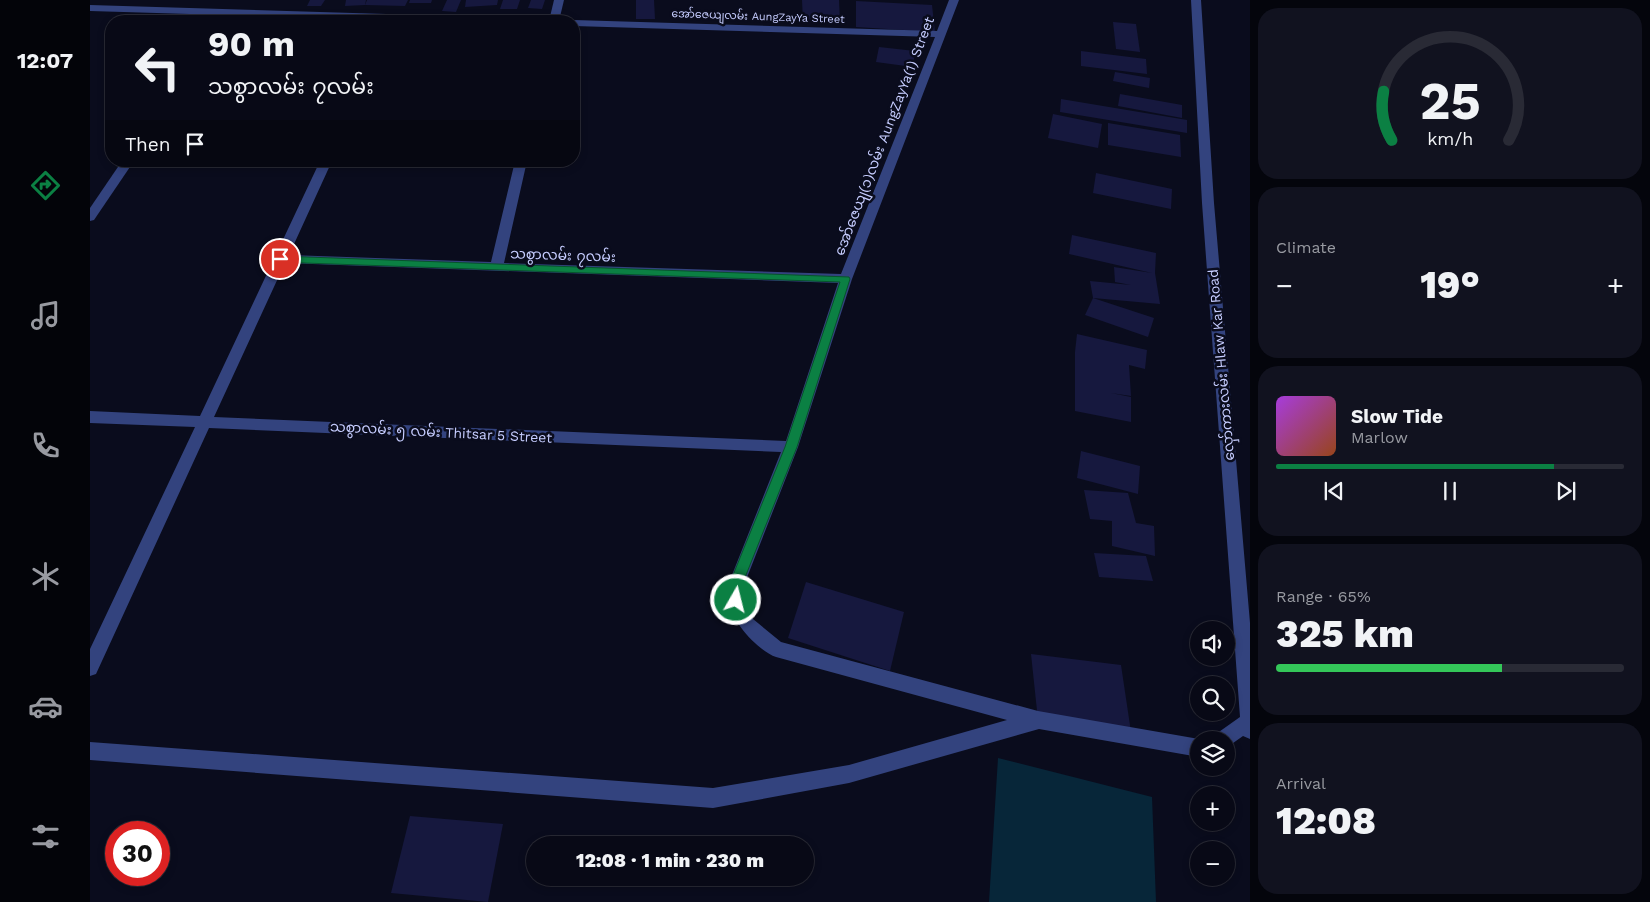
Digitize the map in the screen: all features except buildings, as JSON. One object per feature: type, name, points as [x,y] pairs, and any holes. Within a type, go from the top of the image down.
[{"type":"street","points":[[555,15],[559,0]]},
{"type":"street","name":"အော်ဇေယျ(၁)လမ်း AungZayYa(1) Street","points":[[954,0],[846,279],[791,447],[738,580],[736,600],[747,624],[776,649],[1038,720]]},
{"type":"street","name":"လှော်ကားလမ်း Hlaw Kar Road","points":[[1196,0],[1208,203],[1250,730]]},
{"type":"street","points":[[90,8],[195,15]]},
{"type":"street","name":"အော်ဇေယျလမ်း AungZayYa Street","points":[[580,23],[941,34]]},
{"type":"street","points":[[90,217],[124,167]]},
{"type":"street","points":[[90,668],[323,167]]},
{"type":"street","points":[[496,268],[520,167]]},
{"type":"street","name":"သစွာလမ်း ၇လမ်း","points":[[280,259],[846,279]]},
{"type":"street","name":"သစွာလမ်း ၅ လမ်း Thitsar 5 Street","points":[[90,417],[791,447]]},
{"type":"street","points":[[90,751],[713,798],[849,774],[1038,720],[1190,746]]},
{"type":"street","points":[[1235,731],[1250,720]]},
{"type":"water","points":[[998,758],[1152,797],[1156,902],[989,902]]},
{"type":"route","points":[[280,259],[846,279],[791,447],[738,580],[736,600]]}]
